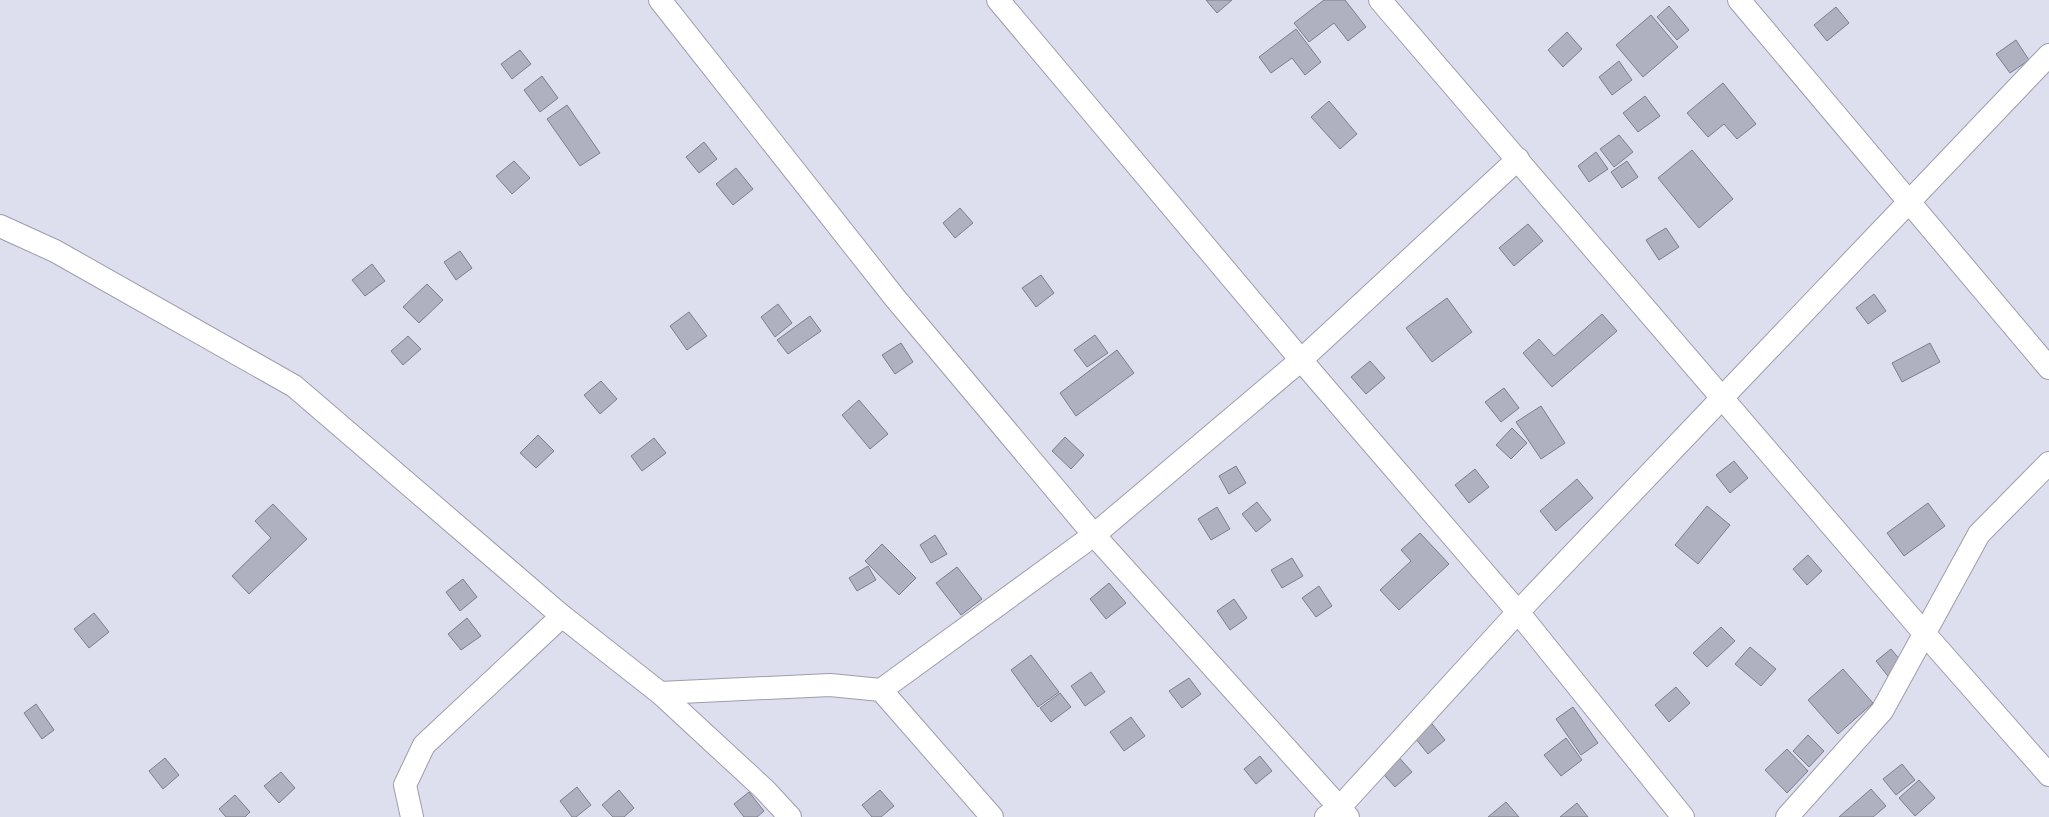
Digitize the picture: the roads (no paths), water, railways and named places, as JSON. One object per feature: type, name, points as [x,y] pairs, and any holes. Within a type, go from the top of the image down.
[{"type":"street","points":[[660,0],[895,298],[1094,535],[1338,814],[1518,612],[1721,396],[2049,55]]},
{"type":"street","points":[[998,0],[1301,360],[1518,612],[1683,817]]},
{"type":"street","points":[[1380,0],[1924,634],[2049,775]]},
{"type":"street","points":[[1740,0],[2049,368]]},
{"type":"street","points":[[660,693],[830,685],[881,690],[1094,535],[1301,360],[1518,159]]},
{"type":"street","points":[[0,226],[55,251],[294,386],[562,616],[660,693],[765,790],[790,817]]},
{"type":"street","points":[[1787,817],[1882,711],[1979,534],[2049,463]]},
{"type":"street","points":[[412,817],[406,785],[424,745],[562,616]]},
{"type":"street","points":[[881,690],[992,817]]}]
